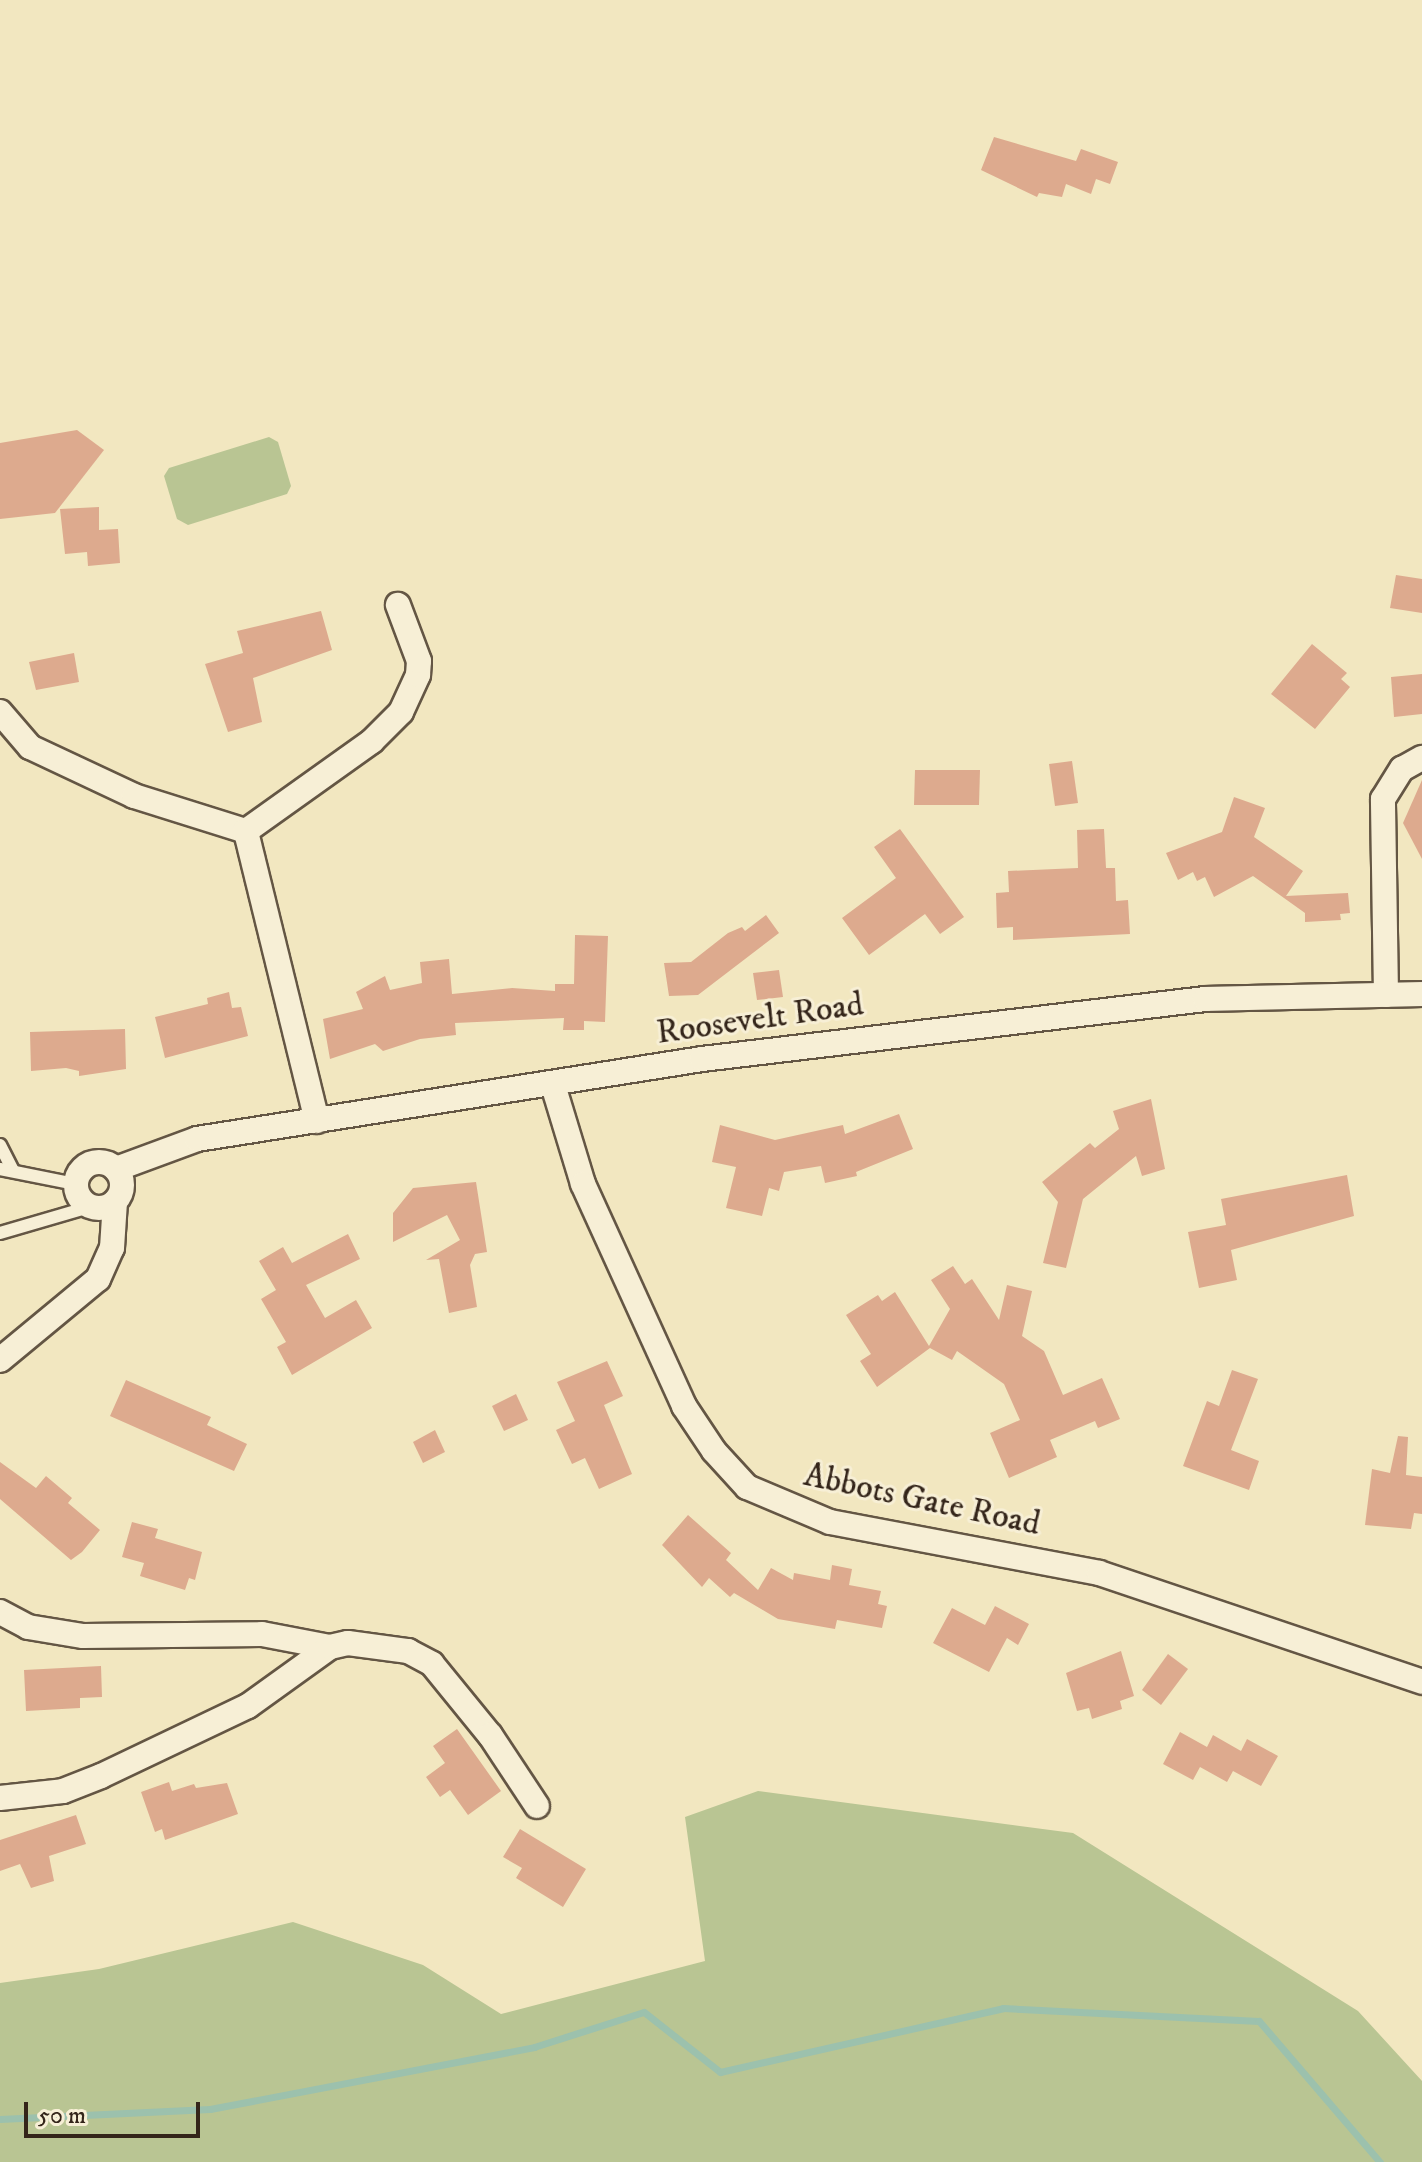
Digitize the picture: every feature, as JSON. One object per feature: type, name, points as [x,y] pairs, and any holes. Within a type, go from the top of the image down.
[{"type":"street","points":[[246,831],[372,741],[401,712],[418,675],[419,661],[398,605]]},
{"type":"street","points":[[0,712],[30,747],[134,796],[246,831]]},
{"type":"street","points":[[1386,995],[1383,799],[1402,769],[1422,758]]},
{"type":"street","points":[[246,831],[317,1121]]},
{"type":"street","name":"Roosevelt Road","points":[[116,1169],[197,1139],[702,1059],[1205,999],[1422,994]]},
{"type":"street","name":"Abbots Gate Road","points":[[553,1085],[583,1184],[684,1406],[714,1451],[747,1487],[830,1522],[1099,1573],[1422,1682]]},
{"type":"street","points":[[0,1360],[98,1279],[112,1248],[115,1202],[122,1186],[116,1169],[91,1163],[75,1184],[89,1207],[115,1202]]},
{"type":"street","points":[[0,1612],[28,1627],[83,1636],[262,1634],[330,1647]]},
{"type":"street","points":[[0,1798],[63,1791],[101,1776],[248,1706],[330,1647],[348,1643],[420,1655],[432,1664],[490,1735],[537,1806]]},
{"type":"lane","points":[[0,1145],[6,1170],[75,1184]]},
{"type":"lane","points":[[0,1233],[89,1207]]},
{"type":"green space","points":[[269,437],[278,442],[291,486],[287,494],[188,525],[177,519],[164,476],[169,468]]},
{"type":"green space","points":[[758,1791],[1073,1833],[1358,2011],[1422,2081],[1422,2162],[0,2162],[0,1983],[99,1969],[293,1922],[423,1965],[501,2014],[705,1961],[685,1817]]},
{"type":"building","points":[[994,137],[1076,161],[1081,149],[1118,162],[1110,184],[1096,179],[1091,194],[1066,184],[1062,197],[1039,193],[1037,197],[981,170]]},
{"type":"building","points":[[77,430],[104,450],[55,513],[0,519],[0,443]]},
{"type":"building","points":[[99,507],[99,530],[118,529],[120,563],[88,566],[87,552],[65,554],[60,509]]},
{"type":"building","points":[[1396,575],[1422,579],[1422,613],[1390,608]]},
{"type":"building","points":[[321,611],[332,650],[253,678],[262,722],[228,732],[205,664],[243,653],[237,631]]},
{"type":"building","points":[[1312,644],[1347,673],[1341,679],[1350,687],[1315,729],[1271,694]]},
{"type":"building","points":[[74,653],[79,682],[36,690],[29,662]]},
{"type":"building","points":[[1422,674],[1422,714],[1394,717],[1391,677]]},
{"type":"building","points":[[1072,761],[1078,803],[1055,806],[1049,764]]},
{"type":"building","points":[[915,770],[980,770],[979,805],[914,805]]},
{"type":"building","points":[[1422,780],[1422,859],[1403,823]]},
{"type":"building","points":[[1234,797],[1265,808],[1254,837],[1303,871],[1286,896],[1348,893],[1350,913],[1340,914],[1341,920],[1305,922],[1305,913],[1253,876],[1214,897],[1205,877],[1197,881],[1193,872],[1178,880],[1166,853],[1222,832]]},
{"type":"building","points":[[900,829],[964,917],[940,934],[925,914],[869,955],[842,918],[896,878],[874,847]]},
{"type":"building","points":[[1104,829],[1106,868],[1115,868],[1116,901],[1128,900],[1130,934],[1013,940],[1013,927],[997,928],[996,893],[1009,892],[1008,871],[1078,868],[1077,830]]},
{"type":"building","points":[[766,915],[779,933],[698,995],[669,996],[664,963],[691,962],[728,933],[742,927],[745,931]]},
{"type":"building","points":[[575,935],[608,936],[605,1022],[584,1021],[584,1030],[563,1030],[564,1018],[455,1023],[456,1035],[420,1039],[383,1051],[375,1044],[330,1059],[323,1019],[363,1009],[356,992],[385,976],[390,990],[422,983],[420,962],[449,959],[452,994],[512,988],[555,991],[555,984],[574,984]]},
{"type":"building","points":[[779,970],[783,997],[757,1000],[753,973]]},
{"type":"building","points":[[229,992],[232,1008],[241,1007],[248,1036],[165,1058],[155,1017],[208,1004],[207,998]]},
{"type":"building","points":[[125,1029],[126,1069],[79,1076],[79,1071],[66,1068],[31,1071],[30,1032]]},
{"type":"building","points":[[1151,1099],[1165,1169],[1142,1176],[1136,1156],[1083,1199],[1066,1268],[1043,1263],[1058,1202],[1042,1182],[1090,1143],[1095,1148],[1119,1129],[1113,1111]]},
{"type":"building","points":[[899,1114],[913,1149],[856,1172],[857,1176],[825,1183],[821,1166],[784,1172],[779,1191],[769,1188],[762,1216],[726,1208],[736,1167],[712,1162],[720,1125],[775,1140],[843,1125],[845,1134]]},
{"type":"building","points":[[1347,1175],[1354,1216],[1231,1250],[1237,1280],[1199,1288],[1188,1232],[1226,1225],[1221,1199]]},
{"type":"building","points":[[476,1182],[487,1252],[475,1254],[470,1265],[477,1307],[449,1313],[439,1259],[426,1260],[460,1240],[447,1215],[393,1242],[393,1213],[413,1188]]},
{"type":"building","points":[[348,1234],[360,1259],[306,1285],[325,1318],[356,1300],[372,1328],[292,1375],[277,1347],[286,1342],[261,1299],[276,1290],[259,1261],[283,1247],[292,1263]]},
{"type":"building","points":[[953,1266],[965,1284],[972,1279],[999,1320],[1007,1285],[1032,1291],[1022,1336],[1044,1351],[1063,1395],[1102,1378],[1120,1419],[1098,1428],[1095,1421],[1050,1440],[1057,1457],[1009,1478],[990,1433],[1020,1420],[1004,1384],[957,1351],[952,1360],[930,1348],[877,1387],[860,1361],[871,1354],[846,1315],[878,1295],[882,1301],[895,1292],[929,1346],[950,1309],[931,1280]]},
{"type":"building","points":[[607,1361],[623,1396],[604,1405],[632,1474],[599,1489],[585,1458],[572,1464],[556,1430],[575,1421],[557,1382]]},
{"type":"building","points":[[1232,1370],[1258,1379],[1231,1450],[1259,1461],[1249,1490],[1183,1466],[1207,1401],[1219,1406]]},
{"type":"building","points":[[126,1380],[211,1417],[207,1425],[247,1444],[234,1471],[110,1416]]},
{"type":"building","points":[[516,1394],[528,1420],[504,1431],[492,1406]]},
{"type":"building","points":[[435,1430],[445,1452],[423,1463],[413,1442]]},
{"type":"building","points":[[1398,1436],[1408,1437],[1406,1475],[1422,1477],[1422,1514],[1414,1513],[1411,1529],[1365,1525],[1372,1469],[1390,1473]]},
{"type":"building","points":[[0,1462],[36,1488],[46,1476],[72,1498],[68,1503],[100,1530],[82,1552],[71,1560],[0,1499]]},
{"type":"building","points":[[688,1515],[731,1553],[726,1560],[758,1590],[771,1568],[793,1580],[794,1573],[830,1580],[832,1565],[852,1569],[849,1585],[881,1591],[878,1604],[887,1606],[882,1628],[837,1620],[835,1629],[778,1619],[734,1593],[730,1597],[709,1578],[702,1587],[662,1545]]},
{"type":"building","points":[[132,1522],[158,1529],[155,1538],[202,1552],[195,1580],[189,1578],[185,1590],[140,1576],[144,1563],[122,1557]]},
{"type":"building","points":[[995,1606],[1029,1624],[1018,1645],[1007,1638],[989,1672],[933,1643],[952,1608],[985,1625]]},
{"type":"building","points":[[1121,1651],[1134,1696],[1120,1701],[1122,1709],[1092,1719],[1089,1708],[1077,1711],[1066,1673]]},
{"type":"building","points":[[1168,1654],[1188,1669],[1161,1705],[1142,1690]]},
{"type":"building","points":[[101,1666],[102,1697],[80,1698],[80,1708],[26,1711],[24,1670]]},
{"type":"building","points":[[457,1729],[501,1791],[468,1815],[450,1790],[440,1797],[426,1777],[445,1763],[433,1746]]},
{"type":"building","points":[[1180,1732],[1207,1747],[1213,1735],[1241,1751],[1247,1739],[1278,1756],[1261,1786],[1233,1771],[1227,1782],[1200,1767],[1193,1780],[1163,1764]]},
{"type":"building","points":[[169,1782],[172,1791],[194,1784],[196,1788],[227,1783],[238,1814],[165,1840],[162,1829],[155,1832],[141,1792]]},
{"type":"building","points":[[76,1815],[86,1844],[49,1856],[54,1881],[31,1888],[20,1864],[0,1871],[0,1840]]},
{"type":"building","points":[[520,1829],[586,1869],[563,1907],[516,1878],[522,1868],[503,1857]]},
{"type":"waterway","points":[[0,2119],[210,2109],[534,2047],[644,2012],[720,2072],[1003,2008],[1259,2021],[1380,2162]]}]
